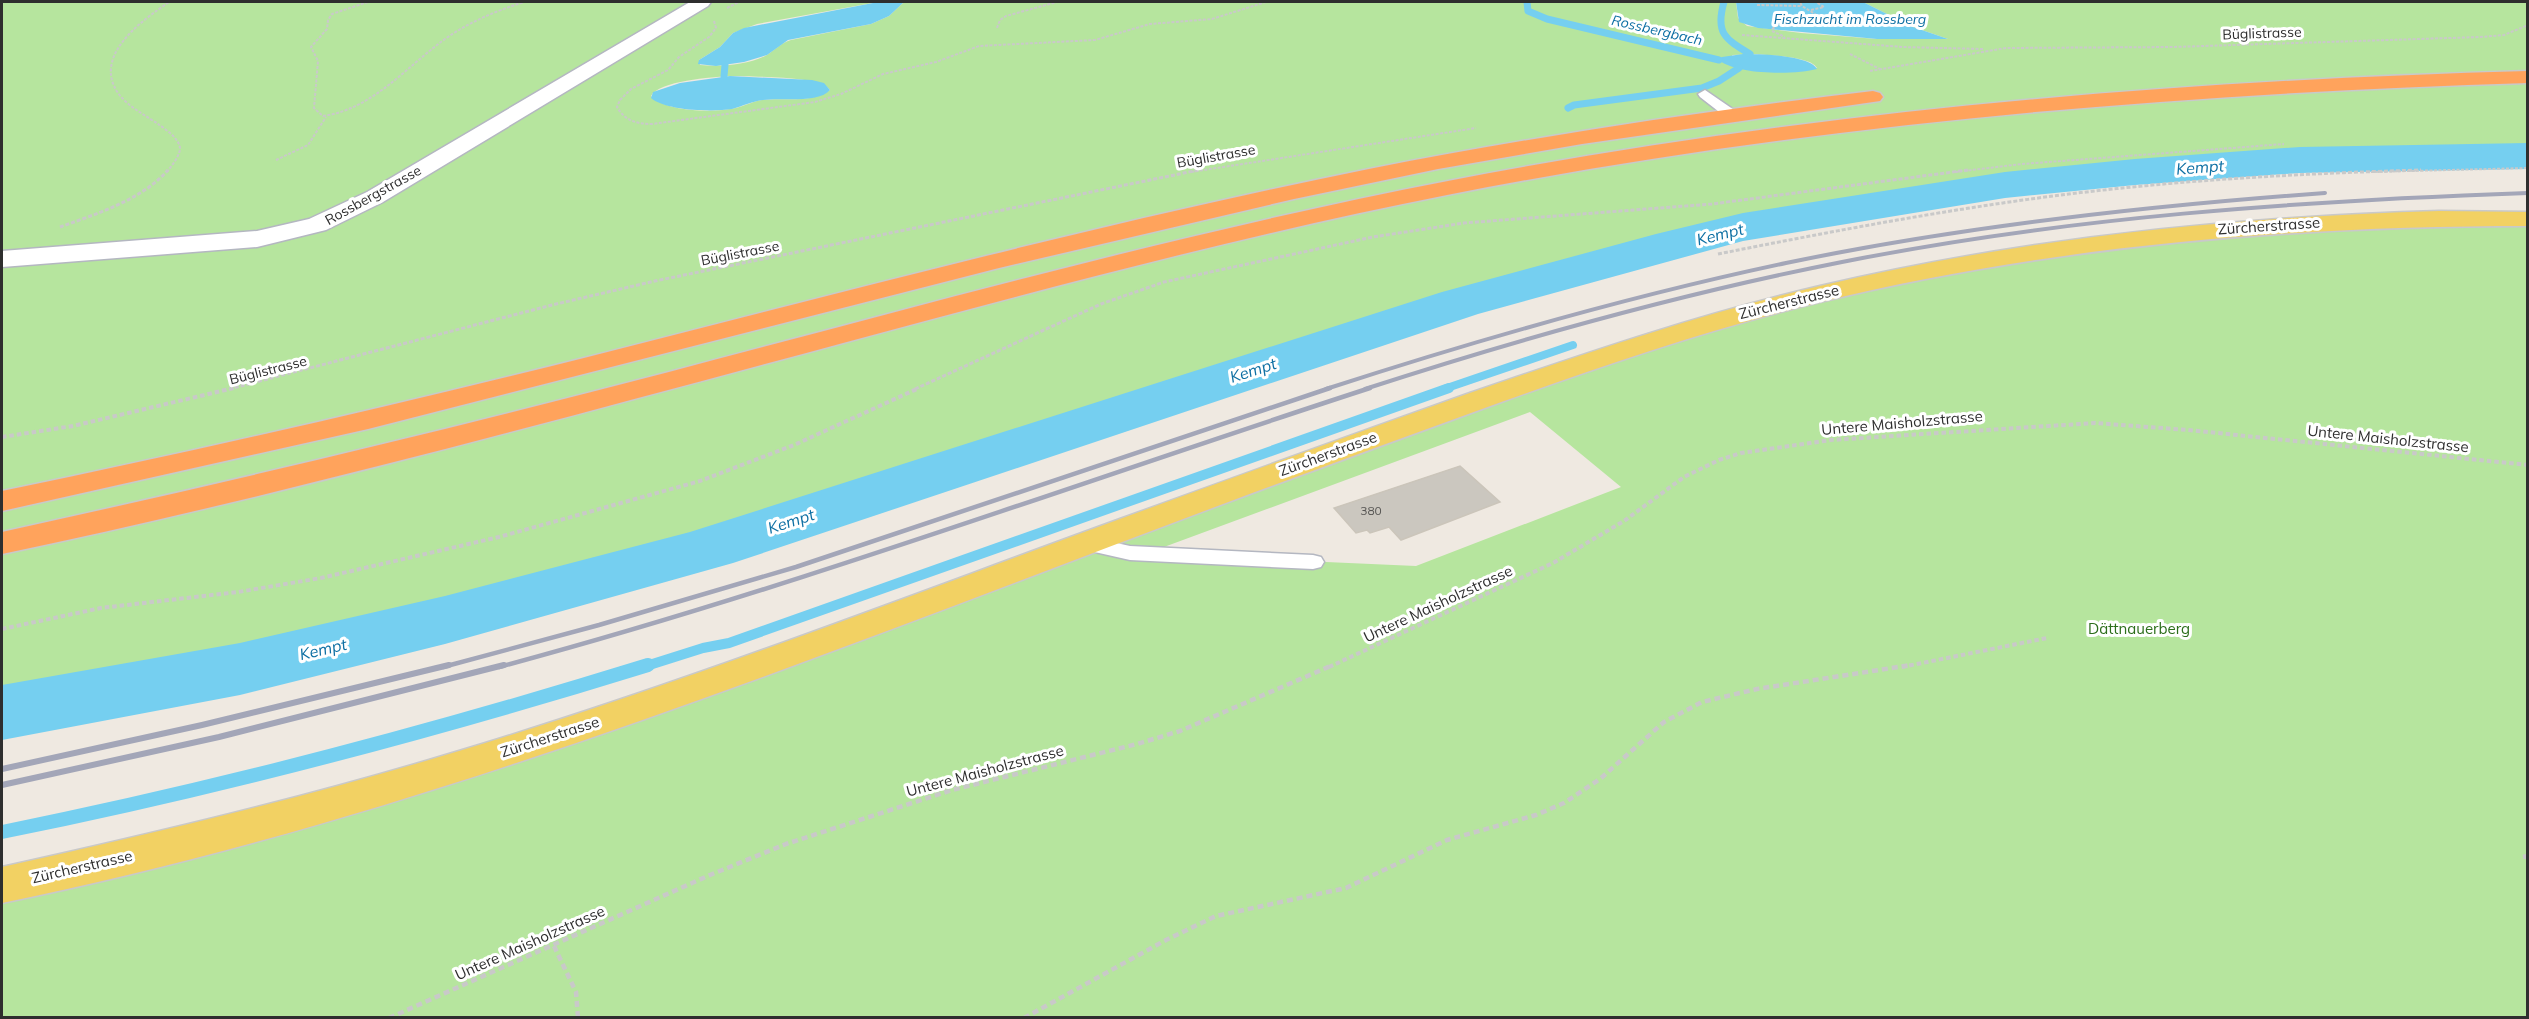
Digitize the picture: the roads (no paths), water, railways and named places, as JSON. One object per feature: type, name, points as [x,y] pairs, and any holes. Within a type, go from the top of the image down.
[{"type":"highway","points":[[1977,87],[2125,74],[2274,66],[2528,58]]},
{"type":"highway","points":[[2,543],[401,450],[1128,260],[1331,213],[1524,174],[1780,132],[1996,106],[2264,86],[2528,77]]},
{"type":"highway","points":[[2,501],[388,415],[956,271],[1234,205],[1475,156],[1732,115],[1892,95]]},
{"type":"main road","name":"Zürcherstrasse","points":[[2,885],[274,820],[478,760],[638,707],[1328,454],[1625,350],[1728,318],[1852,287],[2035,252],[2209,230],[2348,221],[2528,219]]},
{"type":"street","name":"Rossbergstrasse","points":[[2,259],[257,239],[318,225],[375,197],[713,10]]},
{"type":"lane","points":[[1705,94],[1732,115]]},
{"type":"lane","points":[[1085,543],[1130,553],[1313,562]]},
{"type":"water","points":[[878,2],[904,2],[889,16],[871,24],[788,40],[767,55],[744,62],[716,66],[698,64],[699,60],[720,47],[733,33],[744,28]]},
{"type":"water","name":"Fischzucht im Rossberg","points":[[1736,2],[1863,2],[1913,27],[1948,39],[1877,39],[1758,28],[1739,22]]},
{"type":"water","points":[[1743,54],[1795,58],[1813,64],[1817,69],[1795,72],[1752,71],[1738,69],[1719,60],[1722,57]]},
{"type":"water","points":[[730,76],[812,80],[824,83],[830,90],[808,99],[763,100],[724,110],[678,108],[667,106],[651,98],[653,92],[680,83]]},
{"type":"waterway","name":"Rossbergbach","points":[[1527,2],[1528,11],[1547,19],[1719,60]]},
{"type":"waterway","points":[[1724,2],[1721,21],[1724,34],[1734,44],[1750,54]]},
{"type":"waterway","points":[[724,76],[725,65]]},
{"type":"waterway","points":[[1568,108],[1574,105],[1702,88],[1719,81],[1739,68]]},
{"type":"waterway","name":"Kempt","points":[[2,713],[240,669],[445,620],[710,548],[1460,303],[1743,227],[2005,185],[2135,172],[2300,160],[2528,156]]},
{"type":"waterway","points":[[1444,389],[1573,345]]},
{"type":"waterway","points":[[643,667],[703,648],[729,643],[1449,388]]},
{"type":"waterway","points":[[2,832],[165,797],[327,757],[488,713],[648,665]]},
{"type":"railway","points":[[1326,389],[1554,320],[1786,263],[1920,238],[2054,219],[2189,204],[2325,193]]},
{"type":"railway","points":[[1365,389],[1602,318],[1721,288],[1927,246],[2012,233],[2269,206],[2528,193]]},
{"type":"railway","points":[[443,667],[599,625],[796,567],[1330,388]]},
{"type":"railway","points":[[499,667],[828,569],[1370,388]]},
{"type":"railway","points":[[2,769],[202,725],[449,665]]},
{"type":"railway","points":[[2,785],[219,737],[504,665]]},
{"type":"park label","name":"Dättnauerberg","points":[[2139,629]]}]
